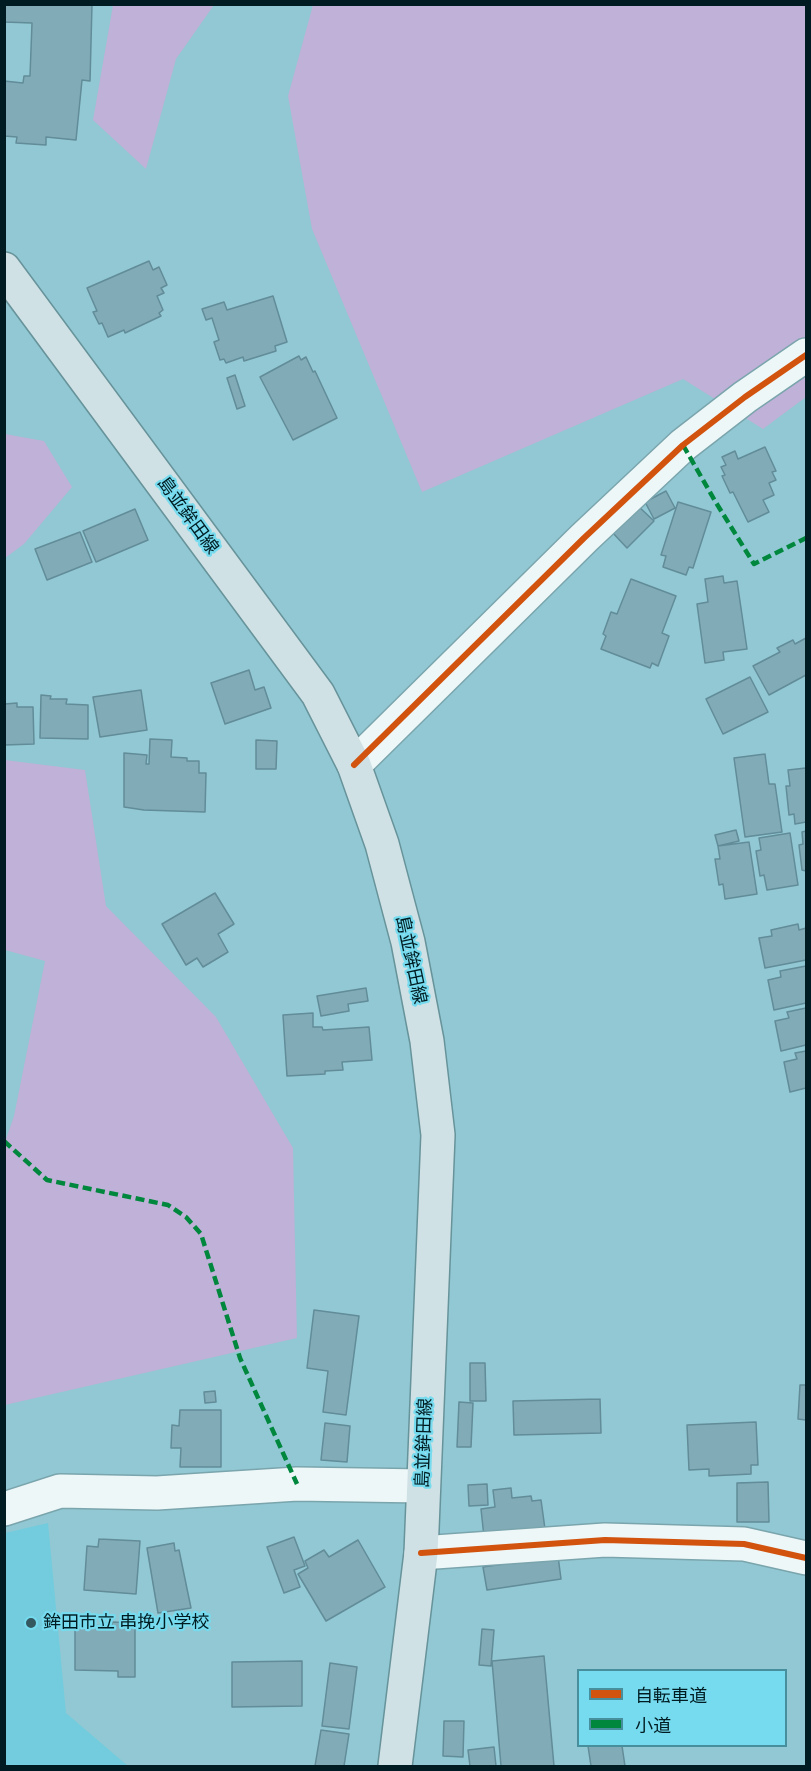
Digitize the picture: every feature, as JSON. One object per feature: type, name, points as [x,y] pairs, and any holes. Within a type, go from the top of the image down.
[{"type":"main road","name":"島並鉾田線","points":[[4,269],[318,694],[354,765],[382,844],[408,942],[427,1041],[438,1135],[421,1553],[395,1767]]},
{"type":"street","points":[[354,765],[584,538],[683,445],[745,397],[807,356]]},
{"type":"street","points":[[4,1509],[60,1491],[157,1493],[297,1484],[423,1486]]},
{"type":"street","points":[[421,1553],[605,1540],[744,1544],[807,1558]]},
{"type":"shaded area","points":[[113,5],[214,5],[176,59],[146,169],[93,120]]},
{"type":"shaded area","points":[[313,5],[806,5],[806,397],[763,429],[683,379],[422,492],[312,229],[288,96]]},
{"type":"shaded area","points":[[5,434],[44,441],[72,487],[24,544],[5,558]]},
{"type":"shaded area","points":[[5,760],[85,770],[106,906],[216,1017],[293,1148],[297,1338],[5,1405],[5,1142],[14,1116],[45,961],[5,950]]},
{"type":"shaded area","name":"鉾田市立 串挽小学校","points":[[48,1523],[66,1713],[128,1766],[5,1766],[5,1533]]},
{"type":"building","points":[[4,4],[92,4],[90,81],[82,80],[76,140],[46,137],[46,145],[16,143],[17,137],[4,136],[4,81],[23,83],[24,76],[30,76],[32,23],[4,22]]},
{"type":"building","points":[[149,261],[153,270],[159,267],[167,285],[161,288],[164,293],[157,296],[163,310],[159,313],[161,316],[125,333],[124,330],[108,337],[102,323],[99,324],[93,312],[97,311],[87,288]]},
{"type":"building","points":[[273,296],[287,342],[275,346],[276,351],[244,361],[243,357],[226,363],[224,359],[220,360],[214,342],[219,340],[212,318],[206,320],[202,309],[224,302],[227,310]]},
{"type":"building","points":[[299,356],[301,360],[306,357],[313,372],[315,371],[337,418],[293,440],[260,377]]},
{"type":"building","points":[[235,375],[245,406],[237,409],[227,378]]},
{"type":"building","points":[[765,447],[776,471],[772,472],[776,480],[769,483],[774,495],[763,500],[769,512],[748,522],[722,476],[725,475],[721,467],[726,465],[722,457],[735,451],[738,459]]},
{"type":"building","points":[[666,491],[675,508],[654,519],[645,502]]},
{"type":"building","points":[[678,502],[711,512],[693,568],[689,567],[686,575],[663,567],[666,556],[661,555]]},
{"type":"building","points":[[637,505],[654,521],[627,548],[611,531]]},
{"type":"building","points":[[135,509],[148,540],[96,562],[83,531]]},
{"type":"building","points":[[80,532],[92,562],[47,580],[35,549]]},
{"type":"building","points":[[723,576],[724,583],[737,581],[747,649],[723,652],[724,660],[705,663],[697,604],[708,602],[705,579]]},
{"type":"building","points":[[631,579],[676,596],[662,633],[669,636],[658,666],[652,663],[650,668],[601,649],[606,636],[603,634],[611,612],[617,614]]},
{"type":"building","points":[[806,638],[806,675],[769,695],[753,666],[780,652],[777,648],[793,640],[795,644]]},
{"type":"building","points":[[249,670],[255,690],[264,687],[271,708],[225,724],[211,683]]},
{"type":"building","points":[[750,677],[768,712],[723,734],[706,699]]},
{"type":"building","points":[[141,690],[147,730],[100,737],[93,697]]},
{"type":"building","points":[[41,695],[51,696],[50,699],[67,699],[66,704],[88,705],[88,739],[40,738]]},
{"type":"building","points":[[17,703],[17,707],[33,707],[34,744],[4,745],[5,704]]},
{"type":"building","points":[[150,739],[172,740],[171,757],[199,761],[199,773],[206,773],[205,812],[124,807],[124,753],[147,755],[146,764],[149,764]]},
{"type":"building","points":[[256,740],[277,741],[276,769],[256,769]]},
{"type":"building","points":[[765,754],[769,784],[775,784],[782,832],[745,837],[734,758]]},
{"type":"building","points":[[806,768],[806,822],[795,824],[794,814],[789,815],[786,786],[790,786],[788,770]]},
{"type":"building","points":[[736,830],[739,841],[718,846],[715,835]]},
{"type":"building","points":[[806,831],[806,871],[802,870],[799,845],[803,844],[802,832]]},
{"type":"building","points":[[790,833],[798,885],[767,890],[764,875],[760,876],[756,851],[761,850],[759,838]]},
{"type":"building","points":[[749,842],[757,894],[725,899],[723,884],[719,885],[715,859],[720,859],[718,846]]},
{"type":"building","points":[[215,893],[234,924],[218,934],[228,952],[203,967],[197,958],[186,965],[162,924]]},
{"type":"building","points":[[798,924],[799,930],[806,928],[806,960],[765,968],[759,938],[772,936],[771,930]]},
{"type":"building","points":[[806,966],[806,1003],[774,1010],[768,980],[781,977],[780,971]]},
{"type":"building","points":[[366,988],[368,1001],[348,1004],[349,1011],[321,1016],[317,996]]},
{"type":"building","points":[[806,1008],[806,1045],[781,1051],[775,1021],[789,1018],[787,1012]]},
{"type":"building","points":[[313,1013],[313,1027],[322,1027],[323,1030],[369,1027],[372,1060],[342,1062],[343,1070],[325,1071],[325,1074],[287,1076],[283,1015]]},
{"type":"building","points":[[806,1051],[806,1088],[790,1092],[784,1062],[797,1059],[795,1053]]},
{"type":"building","points":[[314,1310],[359,1316],[346,1415],[323,1412],[328,1371],[307,1368]]},
{"type":"building","points":[[470,1363],[485,1363],[486,1401],[470,1401]]},
{"type":"building","points":[[800,1385],[806,1385],[806,1420],[798,1419]]},
{"type":"building","points":[[215,1391],[216,1402],[205,1403],[204,1392]]},
{"type":"building","points":[[600,1399],[601,1433],[514,1435],[513,1401]]},
{"type":"building","points":[[459,1402],[473,1403],[471,1447],[457,1447]]},
{"type":"building","points":[[180,1410],[221,1410],[221,1467],[180,1467],[181,1448],[171,1448],[172,1425],[179,1426]]},
{"type":"building","points":[[756,1422],[758,1465],[751,1465],[751,1474],[709,1476],[709,1469],[689,1470],[687,1425]]},
{"type":"building","points":[[325,1423],[350,1426],[347,1462],[321,1460]]},
{"type":"building","points":[[768,1482],[769,1522],[737,1522],[737,1483]]},
{"type":"building","points":[[487,1484],[488,1505],[469,1506],[468,1485]]},
{"type":"building","points":[[511,1488],[512,1498],[531,1496],[532,1501],[541,1500],[545,1529],[484,1537],[481,1509],[495,1507],[493,1490]]},
{"type":"building","points":[[294,1537],[305,1566],[294,1570],[300,1587],[284,1593],[267,1547]]},
{"type":"building","points":[[99,1539],[140,1541],[136,1594],[84,1590],[87,1546],[98,1547]]},
{"type":"building","points":[[358,1540],[385,1587],[326,1621],[298,1574],[308,1568],[305,1561],[324,1550],[329,1557]]},
{"type":"building","points":[[174,1543],[175,1551],[179,1550],[191,1608],[158,1613],[147,1548]]},
{"type":"building","points":[[558,1556],[561,1579],[487,1590],[483,1567]]},
{"type":"building","points":[[112,1622],[135,1623],[135,1677],[118,1677],[118,1671],[75,1670],[75,1625],[112,1626]]},
{"type":"building","points":[[482,1629],[494,1630],[491,1666],[479,1665]]},
{"type":"building","points":[[544,1656],[554,1766],[501,1766],[492,1661]]},
{"type":"building","points":[[302,1661],[302,1706],[232,1707],[232,1662]]},
{"type":"building","points":[[330,1663],[357,1667],[349,1729],[322,1726]]},
{"type":"building","points":[[444,1721],[464,1721],[463,1757],[443,1756]]},
{"type":"building","points":[[321,1730],[349,1734],[344,1766],[315,1766]]},
{"type":"building","points":[[494,1747],[496,1766],[470,1766],[468,1750]]},
{"type":"building","points":[[588,1747],[622,1747],[625,1766],[591,1766]]},
{"type":"marked path","points":[[683,445],[754,564],[806,538]]},
{"type":"marked path","points":[[4,1141],[47,1180],[168,1205],[186,1217],[201,1234],[240,1358],[297,1484]]},
{"type":"cycle path","points":[[354,765],[584,538],[683,445],[745,397],[806,355]]},
{"type":"cycle path","points":[[421,1553],[605,1540],[744,1544],[806,1558]]},
{"type":"place","name":"鉾田市立 串挽小学校","points":[[31,1623]]}]
